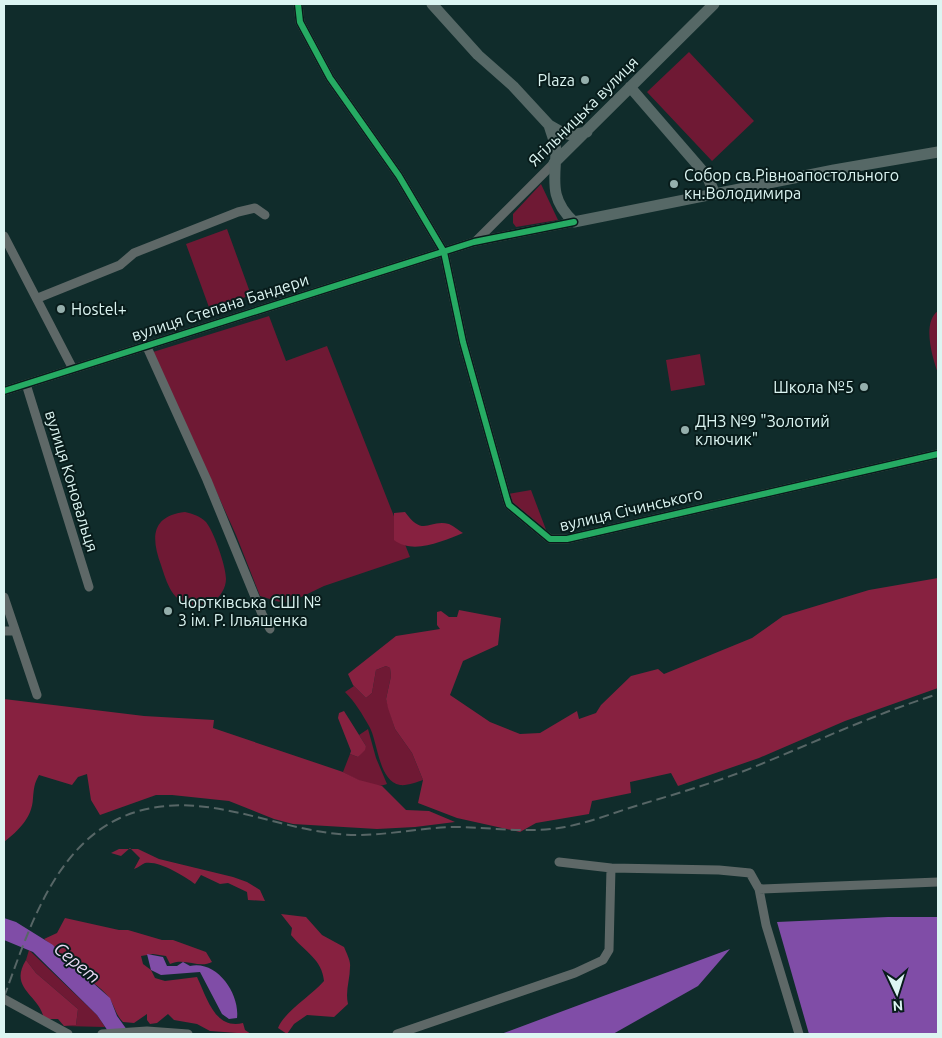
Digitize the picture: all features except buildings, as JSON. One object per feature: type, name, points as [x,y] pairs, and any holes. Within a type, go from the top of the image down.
[{"type":"main road","points":[[432,4],[478,55],[513,86],[549,125],[562,133],[571,135],[587,132]]},
{"type":"main road","name":"Ягільницька вулиця","points":[[554,163],[714,4]]},
{"type":"main road","points":[[630,87],[706,176],[715,194]]},
{"type":"main road","points":[[549,125],[556,149],[554,163],[555,192],[563,209],[574,222],[938,152]]},
{"type":"street","points":[[298,4],[300,22],[330,78],[399,176],[444,252]]},
{"type":"street","name":"Ягільницька вулиця","points":[[474,242],[554,163]]},
{"type":"street","points":[[38,298],[120,265],[134,253],[238,212],[255,208],[265,216]]},
{"type":"street","name":"вулиця Степана Бандери","points":[[4,391],[474,242],[574,222]]},
{"type":"street","points":[[4,236],[38,298],[73,369]]},
{"type":"street","name":"вулиця Січинського","points":[[444,252],[464,342],[509,505],[550,540],[567,539],[938,454]]},
{"type":"street","points":[[146,345],[207,480],[262,614],[270,629]]},
{"type":"street","name":"вулиця Коновальця","points":[[26,384],[89,587]]},
{"type":"street","points":[[4,597],[37,695]]},
{"type":"street","points":[[4,631],[16,631]]},
{"type":"street","points":[[559,862],[611,868],[719,870],[750,873],[759,889],[766,925],[799,1034]]},
{"type":"street","points":[[397,1034],[576,972],[603,960],[608,950],[611,868]]},
{"type":"street","points":[[759,889],[938,882]]},
{"type":"street","points":[[4,999],[63,1033]]},
{"type":"street","points":[[102,1034],[147,1031],[188,1034]]},
{"type":"shaded area","points":[[689,52],[754,121],[712,161],[647,92]]},
{"type":"shaded area","points":[[541,184],[558,220],[516,227],[513,223],[513,214]]},
{"type":"shaded area","points":[[227,229],[251,295],[210,310],[186,244]]},
{"type":"shaded area","points":[[938,311],[938,373],[931,349],[929,331],[933,316]]},
{"type":"shaded area","points":[[269,316],[286,361],[327,346],[410,557],[324,586],[295,600],[283,603],[260,596],[236,535],[153,352]]},
{"type":"shaded area","points":[[700,354],[705,385],[671,391],[666,360]]},
{"type":"shaded area","points":[[531,490],[548,535],[520,512],[508,494]]},
{"type":"shaded area","points":[[185,512],[194,514],[206,522],[216,541],[225,573],[225,586],[220,595],[213,602],[202,606],[195,606],[181,601],[172,591],[166,579],[156,546],[156,530],[160,523],[174,514]]},
{"type":"shaded area","points":[[405,512],[411,520],[422,526],[442,523],[449,524],[463,533],[428,545],[410,546],[402,544],[394,540],[394,513]]},
{"type":"shaded area","points":[[938,578],[938,688],[845,721],[759,758],[678,786],[671,773],[630,782],[631,793],[592,801],[589,814],[536,823],[520,832],[457,818],[418,803],[423,780],[412,753],[395,729],[386,699],[391,676],[390,668],[386,666],[376,670],[372,693],[366,698],[353,685],[348,674],[396,636],[440,629],[437,625],[437,612],[441,611],[449,617],[457,617],[459,610],[501,618],[498,645],[463,661],[450,695],[490,722],[520,734],[540,733],[577,711],[579,719],[596,713],[601,705],[631,676],[658,669],[664,674],[752,638],[783,616],[869,590]]},
{"type":"shaded area","points":[[386,666],[390,668],[391,676],[386,699],[395,729],[412,753],[423,780],[409,784],[400,785],[393,782],[387,776],[369,726],[356,704],[345,692],[354,686],[366,698],[372,693],[376,670]]},
{"type":"shaded area","points":[[4,699],[144,716],[214,720],[213,728],[343,772],[359,780],[382,786],[406,810],[429,811],[455,822],[377,829],[293,824],[274,819],[229,801],[172,795],[156,795],[100,815],[91,800],[87,774],[78,777],[72,785],[39,775],[27,818],[20,828],[4,842]]},
{"type":"shaded area","points":[[344,711],[366,746],[365,750],[358,757],[350,754],[351,751],[338,718],[339,713]]},
{"type":"shaded area","points":[[368,729],[376,758],[387,784],[370,785],[343,772],[350,754],[358,757],[366,746],[359,735]]},
{"type":"shaded area","points":[[119,849],[129,849],[121,856],[111,853]]},
{"type":"shaded area","points":[[131,849],[138,849],[159,859],[247,882],[260,890],[265,901],[248,900],[247,892],[228,883],[220,884],[201,875],[195,884],[178,873],[157,864],[145,863],[134,869],[140,858]]},
{"type":"shaded area","points":[[281,914],[306,917],[322,935],[344,947],[350,965],[348,1004],[334,1017],[307,1015],[294,1024],[287,1034],[278,1028],[281,1022],[324,981],[320,967],[291,935],[292,928]]},
{"type":"shaded area","points":[[888,917],[938,917],[938,1034],[809,1034],[777,922]]},
{"type":"shaded area","points":[[4,918],[16,922],[53,945],[69,965],[84,975],[110,998],[117,1016],[130,1034],[110,1034],[97,1015],[33,952],[4,940]]},
{"type":"shaded area","points":[[65,918],[119,930],[128,930],[162,940],[173,940],[206,952],[212,962],[207,964],[176,962],[170,964],[166,956],[153,954],[141,956],[143,964],[151,970],[155,978],[165,981],[197,977],[209,1003],[219,1017],[225,1022],[233,1024],[243,1023],[245,1030],[251,1034],[210,1031],[197,1024],[174,1020],[168,1014],[157,1023],[150,1024],[147,1020],[147,1014],[134,1023],[123,1022],[106,994],[73,968],[44,939],[57,933]]},
{"type":"shaded area","points":[[730,949],[698,986],[613,1034],[501,1034]]},
{"type":"shaded area","points":[[29,950],[97,1015],[105,1027],[64,1026],[76,1025],[78,1009],[36,973],[26,960]]},
{"type":"shaded area","points":[[147,954],[163,957],[167,966],[177,966],[183,962],[190,966],[209,968],[218,973],[231,989],[235,999],[237,1018],[229,1019],[222,1014],[200,972],[161,975],[151,970]]},
{"type":"shaded area","points":[[26,960],[36,973],[78,1009],[76,1025],[64,1026],[58,1019],[44,1019],[37,1004],[23,985],[21,970]]},
{"type":"railway","points":[[4,997],[34,920],[60,871],[77,850],[97,832],[120,818],[150,808],[179,805],[209,807],[326,833],[356,835],[452,827],[523,830],[565,827],[594,820],[726,778],[868,719],[938,694]]},
{"type":"cycle path","points":[[298,4],[300,22],[330,78],[399,176],[444,252],[463,342],[509,505],[550,539],[567,539],[938,454]]},
{"type":"cycle path","points":[[4,391],[474,242],[574,222]]},
{"type":"place","name":"Plaza","points":[[585,80]]},
{"type":"place","name":"Собор св.Рівноапостольного кн.Володимира","points":[[674,184]]},
{"type":"place","name":"Hostel+","points":[[61,309]]},
{"type":"place","name":"Школа №5","points":[[864,387]]},
{"type":"place","name":"ДНЗ №9 \"Золотий ключик\"","points":[[685,430]]},
{"type":"place","name":"Чортківська СШІ № 3 ім. Р. Ільяшенка","points":[[168,611]]},
{"type":"water label","name":"Серет","points":[[77,963]]}]
